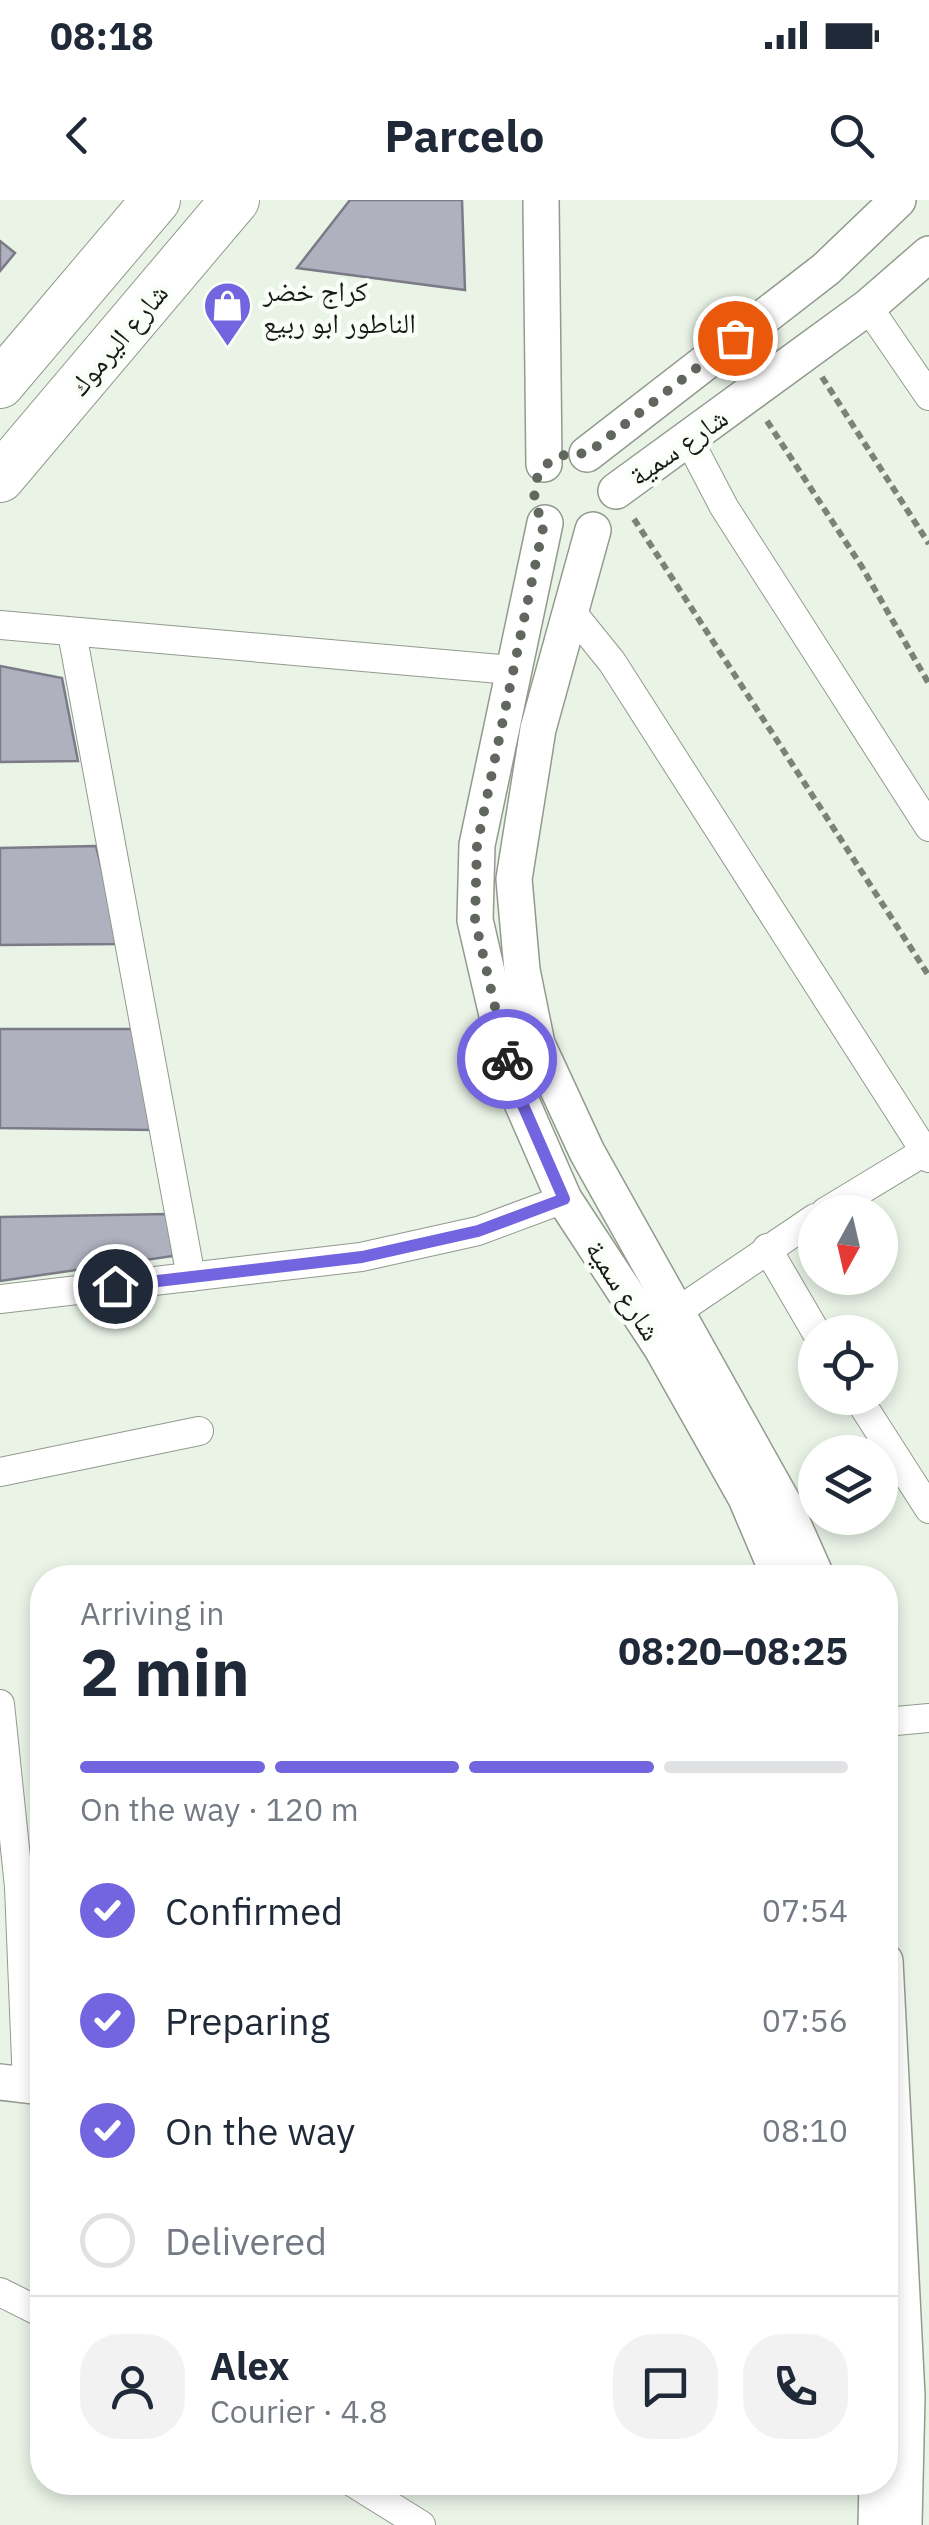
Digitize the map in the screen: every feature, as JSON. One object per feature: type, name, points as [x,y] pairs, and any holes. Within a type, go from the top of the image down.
[{"type":"highway","points":[[0,384],[156,200]]},
{"type":"highway","name":"شارع اليرموك","points":[[0,478],[235,200]]},
{"type":"street","points":[[540,200],[544,464],[532,493],[544,523],[576,535],[593,530],[614,506],[616,490],[607,468],[587,454],[572,452],[544,464]]},
{"type":"street","name":"شارع سمية","points":[[587,454],[826,268],[898,200]]},
{"type":"street","name":"شارع سمية","points":[[616,490],[868,307],[929,254]]},
{"type":"street","points":[[868,307],[929,396]]},
{"type":"street","points":[[689,440],[724,507],[929,827]]},
{"type":"street","name":"شارع سمية","points":[[544,523],[477,845],[475,920],[512,1080],[564,1199],[661,1346],[746,1498],[774,1565]]},
{"type":"street","name":"شارع سمية","points":[[593,530],[524,805],[514,879],[522,970],[537,1044],[587,1152],[785,1506],[811,1565]]},
{"type":"street","points":[[570,610],[612,662],[928,1153],[855,1195]]},
{"type":"street","points":[[0,625],[511,670]]},
{"type":"street","points":[[72,633],[192,1277]]},
{"type":"street","points":[[0,1299],[362,1257],[478,1231],[564,1199]]},
{"type":"street","points":[[678,1311],[798,1229]]},
{"type":"street","points":[[767,1248],[806,1315]]},
{"type":"street","points":[[869,1415],[929,1510]]},
{"type":"street","points":[[0,1472],[199,1432]]},
{"type":"street","points":[[0,1704],[20,1887],[23,2085]]},
{"type":"street","points":[[898,1721],[929,1718]]},
{"type":"street","points":[[0,2292],[30,2307]]},
{"type":"street","points":[[898,2429],[904,2525]]},
{"type":"street","points":[[373,2495],[421,2525]]},
{"type":"street","points":[[876,2495],[876,2525]]},
{"type":"path","points":[[807,352],[929,544]]},
{"type":"path","points":[[750,395],[862,567],[929,684]]},
{"type":"path","points":[[616,490],[929,976]]},
{"type":"building","points":[[350,200],[462,200],[465,290],[297,268]]},
{"type":"building","points":[[0,241],[15,253],[0,271]]},
{"type":"building","points":[[0,666],[62,678],[78,761],[0,762]]},
{"type":"building","points":[[96,846],[120,944],[0,945],[0,848]]},
{"type":"building","points":[[0,1029],[134,1029],[154,1130],[0,1128]]},
{"type":"building","points":[[169,1214],[173,1256],[0,1281],[0,1217]]},
{"type":"way so far","points":[[507,1059],[475,920],[477,845],[544,523],[532,493],[536,478],[544,464],[558,456],[572,452],[587,454],[735,338]]},
{"type":"place","name":"كراج خضر الناطور ابو ربيع","points":[[228,348]]},
{"type":"route","points":[[115,1286],[362,1257],[478,1231],[564,1199],[512,1080],[507,1059]]}]
